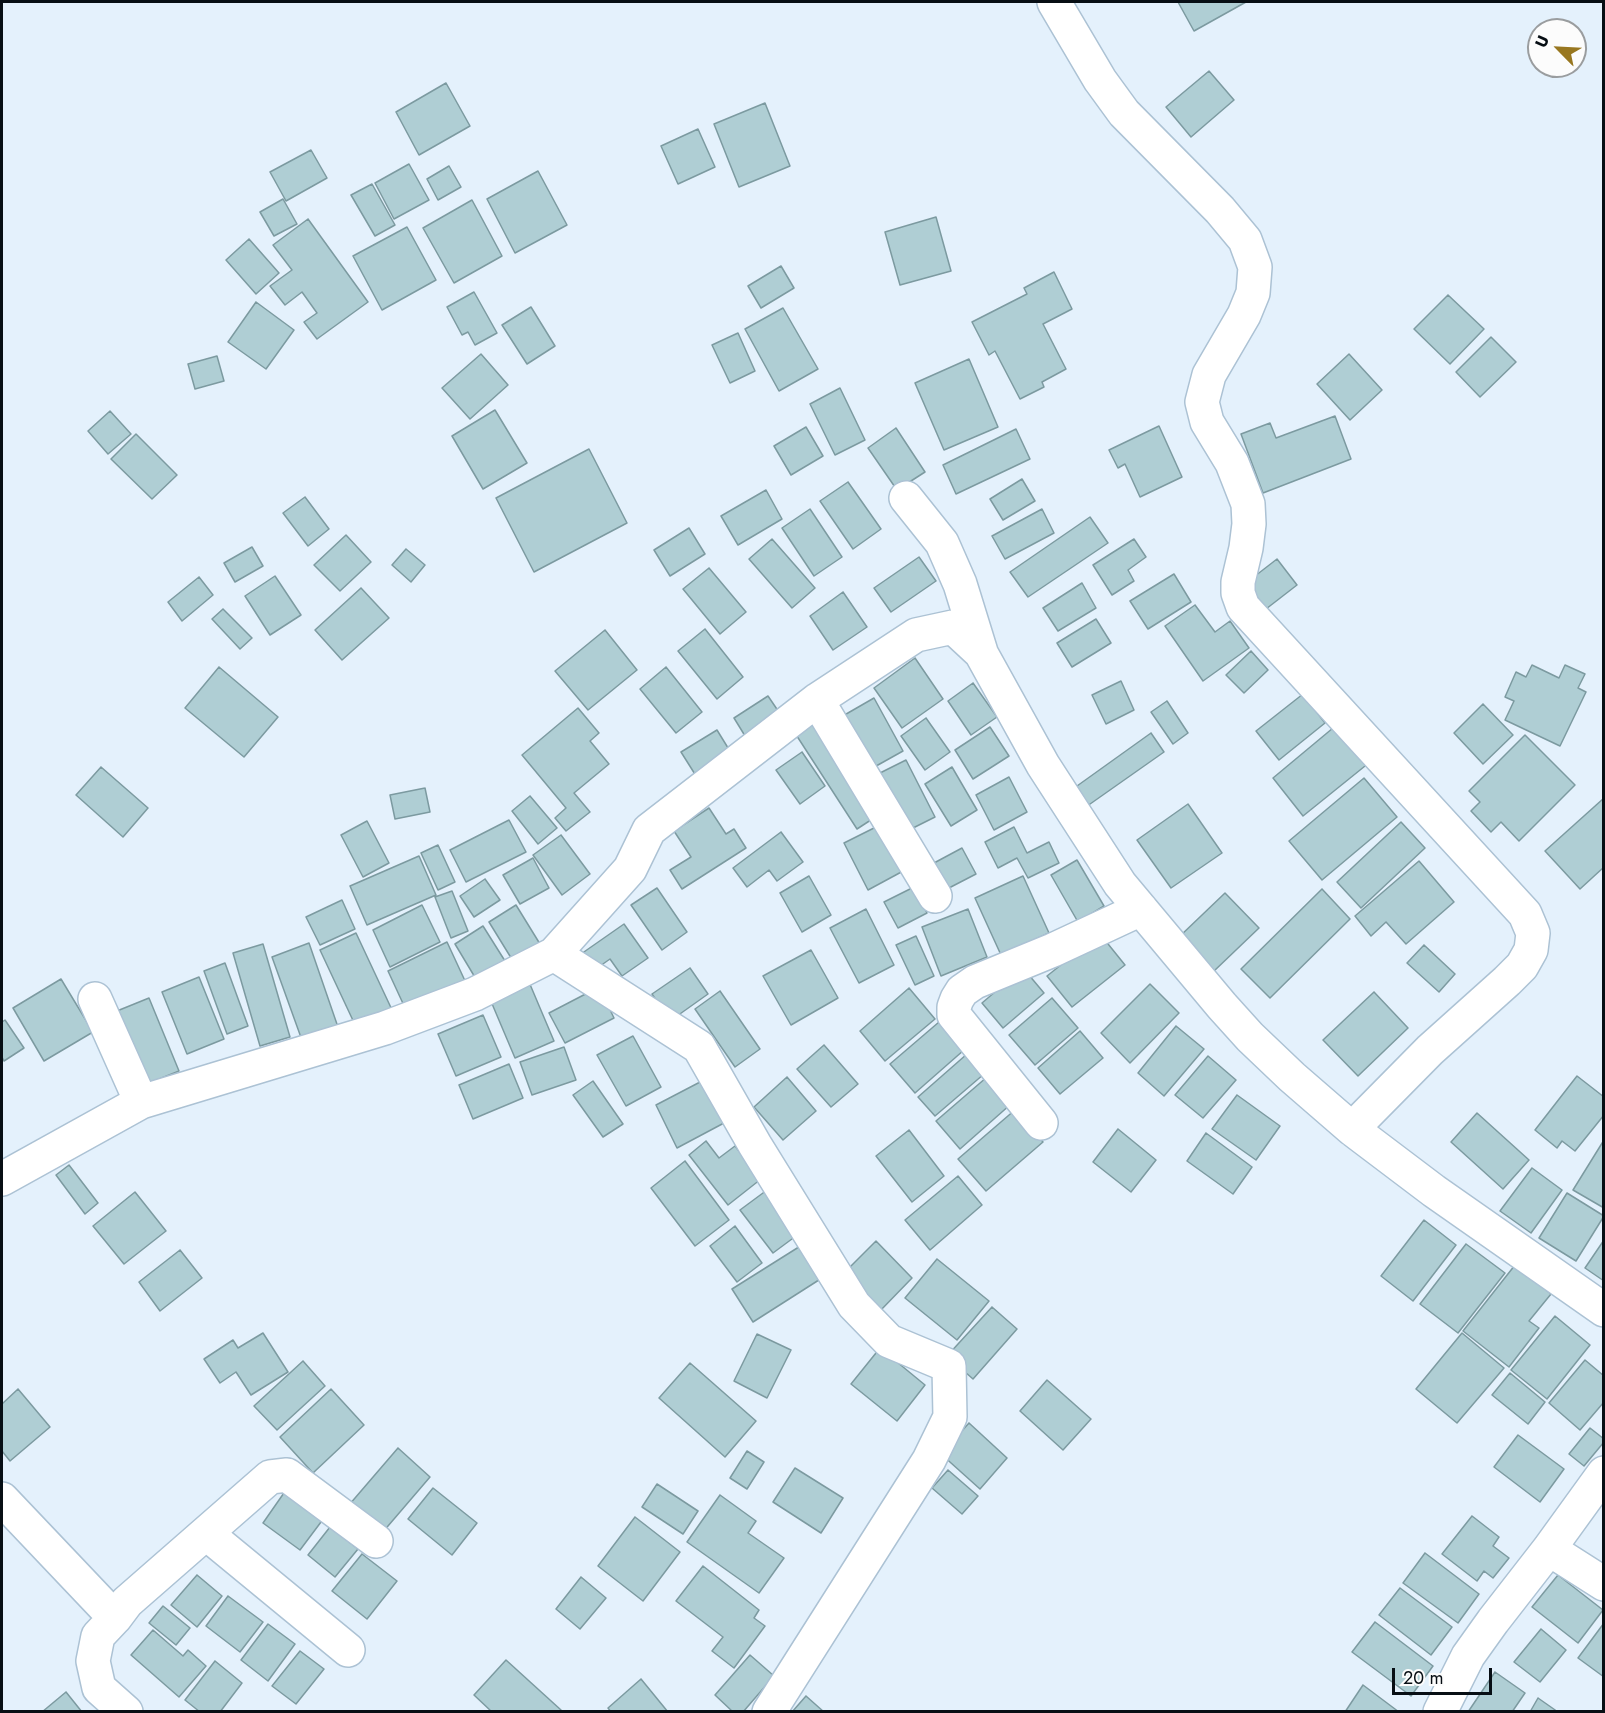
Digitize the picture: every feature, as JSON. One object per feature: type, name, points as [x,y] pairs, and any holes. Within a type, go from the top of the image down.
[{"type":"street","points":[[1054,2],[1100,80],[1124,113],[1220,210],[1245,240],[1255,267],[1253,293],[1244,315],[1209,375],[1202,402],[1207,422],[1232,463],[1248,504],[1249,524],[1246,549],[1238,582],[1238,593],[1243,607],[1525,914],[1533,933],[1531,950],[1522,966],[1430,1050],[1352,1130]]},
{"type":"street","points":[[906,498],[942,543],[960,584],[981,653],[1043,765],[1120,884],[1222,1006],[1250,1037],[1352,1130],[1434,1191],[1604,1310]]},
{"type":"street","points":[[2,1179],[141,1102],[385,1028],[475,993],[554,954],[630,870],[649,830],[817,700],[916,635],[953,627],[981,653]]},
{"type":"street","points":[[817,700],[935,896]]},
{"type":"street","points":[[1041,1123],[954,1015],[957,999],[962,991],[975,982],[1053,950],[1141,909]]},
{"type":"street","points":[[554,954],[699,1047],[755,1145],[854,1305],[889,1341],[949,1366],[950,1418],[929,1461],[769,1712]]},
{"type":"street","points":[[95,999],[141,1102]]},
{"type":"street","points":[[1440,1712],[1468,1656],[1550,1549],[1604,1473]]},
{"type":"street","points":[[126,1712],[99,1688],[93,1661],[98,1636],[127,1602],[270,1477],[287,1474],[376,1541]]},
{"type":"street","points":[[2,1499],[115,1618]]},
{"type":"street","points":[[207,1534],[348,1650]]},
{"type":"street","points":[[1550,1549],[1604,1584]]},
{"type":"building","points":[[1178,2],[1246,2],[1194,31]]},
{"type":"building","points":[[1209,71],[1234,100],[1191,137],[1166,107]]},
{"type":"building","points":[[446,83],[470,126],[419,155],[396,112]]},
{"type":"building","points":[[765,103],[790,166],[739,187],[714,124]]},
{"type":"building","points":[[698,129],[715,167],[678,184],[661,146]]},
{"type":"building","points":[[311,150],[327,178],[286,201],[270,172]]},
{"type":"building","points":[[409,164],[429,200],[394,219],[375,183]]},
{"type":"building","points":[[449,166],[461,187],[438,200],[427,179]]},
{"type":"building","points":[[538,171],[567,225],[515,253],[487,199]]},
{"type":"building","points":[[372,184],[395,225],[375,236],[351,195]]},
{"type":"building","points":[[283,199],[297,224],[274,236],[260,212]]},
{"type":"building","points":[[472,200],[502,256],[454,283],[423,228]]},
{"type":"building","points":[[936,217],[951,271],[900,285],[885,232]]},
{"type":"building","points":[[308,219],[368,302],[317,339],[304,322],[317,313],[302,292],[285,305],[270,286],[292,270],[273,245]]},
{"type":"building","points":[[407,227],[436,280],[382,310],[353,256]]},
{"type":"building","points":[[249,239],[279,273],[256,294],[226,260]]},
{"type":"building","points":[[781,266],[794,288],[761,308],[748,286]]},
{"type":"building","points":[[1054,272],[1072,309],[1043,324],[1066,369],[1042,382],[1044,387],[1020,399],[995,351],[989,355],[972,322],[1027,294],[1024,288]]},
{"type":"building","points":[[474,292],[497,333],[475,345],[468,332],[462,335],[447,307]]},
{"type":"building","points":[[1448,295],[1484,329],[1450,364],[1414,329]]},
{"type":"building","points":[[256,302],[294,330],[266,369],[228,342]]},
{"type":"building","points":[[531,307],[555,346],[527,364],[502,325]]},
{"type":"building","points":[[783,308],[818,369],[779,391],[745,329]]},
{"type":"building","points":[[738,333],[755,371],[730,383],[712,345]]},
{"type":"building","points":[[1491,337],[1516,362],[1480,397],[1456,372]]},
{"type":"building","points":[[481,354],[508,385],[470,419],[442,388]]},
{"type":"building","points":[[1349,354],[1382,390],[1350,420],[1317,384]]},
{"type":"building","points":[[217,356],[224,381],[195,389],[188,364]]},
{"type":"building","points":[[969,359],[998,427],[944,450],[915,383]]},
{"type":"building","points":[[840,388],[865,440],[835,455],[810,404]]},
{"type":"building","points":[[495,410],[527,463],[483,489],[452,436]]},
{"type":"building","points":[[110,411],[131,434],[108,454],[88,431]]},
{"type":"building","points":[[1335,416],[1351,459],[1263,493],[1241,434],[1270,423],[1276,438]]},
{"type":"building","points":[[1159,426],[1182,477],[1140,497],[1125,464],[1118,468],[1109,450]]},
{"type":"building","points":[[806,427],[823,456],[791,475],[774,446]]},
{"type":"building","points":[[896,428],[925,472],[897,490],[868,448]]},
{"type":"building","points":[[1016,429],[1030,459],[956,494],[943,465]]},
{"type":"building","points":[[136,434],[177,475],[152,499],[111,459]]},
{"type":"building","points":[[589,449],[627,523],[534,572],[496,498]]},
{"type":"building","points":[[1022,479],[1035,501],[1003,520],[990,499]]},
{"type":"building","points":[[848,482],[881,529],[853,549],[820,501]]},
{"type":"building","points":[[766,490],[782,519],[738,545],[721,516]]},
{"type":"building","points":[[305,497],[329,529],[308,546],[283,513]]},
{"type":"building","points":[[810,509],[842,557],[814,576],[782,528]]},
{"type":"building","points":[[1042,509],[1054,533],[1005,559],[992,536]]},
{"type":"building","points":[[1090,517],[1108,543],[1028,597],[1010,572]]},
{"type":"building","points":[[689,528],[705,554],[670,576],[654,550]]},
{"type":"building","points":[[346,535],[371,562],[340,591],[314,565]]},
{"type":"building","points":[[772,539],[815,588],[792,608],[749,559]]},
{"type":"building","points":[[1134,539],[1146,557],[1128,570],[1134,581],[1112,595],[1093,565]]},
{"type":"building","points":[[252,547],[263,566],[235,582],[224,563]]},
{"type":"building","points":[[406,549],[425,565],[411,582],[392,565]]},
{"type":"building","points":[[919,557],[936,581],[891,612],[874,588]]},
{"type":"building","points":[[1277,559],[1297,585],[1266,609],[1246,583]]},
{"type":"building","points":[[709,568],[746,612],[720,634],[683,589]]},
{"type":"building","points":[[1174,574],[1191,602],[1148,629],[1130,601]]},
{"type":"building","points":[[275,576],[301,615],[270,635],[245,596]]},
{"type":"building","points":[[199,577],[213,595],[182,621],[168,602]]},
{"type":"building","points":[[1082,583],[1096,608],[1058,631],[1043,608]]},
{"type":"building","points":[[361,588],[389,618],[342,660],[315,630]]},
{"type":"building","points":[[843,592],[867,627],[833,650],[810,616]]},
{"type":"building","points":[[1195,605],[1215,632],[1230,621],[1249,648],[1203,681],[1165,626]]},
{"type":"building","points":[[223,609],[252,638],[240,649],[212,619]]},
{"type":"building","points":[[1096,619],[1111,643],[1072,667],[1057,643]]},
{"type":"building","points":[[705,629],[743,677],[717,699],[678,651]]},
{"type":"building","points":[[605,630],[637,670],[588,710],[555,671]]},
{"type":"building","points":[[1251,651],[1268,670],[1244,693],[1226,675]]},
{"type":"building","points":[[915,658],[943,699],[902,728],[874,688]]},
{"type":"building","points":[[1532,665],[1559,678],[1565,665],[1585,674],[1578,688],[1586,692],[1560,746],[1505,720],[1514,701],[1505,697],[1516,672],[1526,677]]},
{"type":"building","points":[[219,667],[278,717],[244,757],[185,708]]},
{"type":"building","points":[[666,667],[702,712],[676,733],[640,689]]},
{"type":"building","points":[[1121,681],[1134,710],[1106,724],[1092,695]]},
{"type":"building","points":[[973,683],[997,717],[971,735],[948,701]]},
{"type":"building","points":[[1303,694],[1325,723],[1279,760],[1256,731]]},
{"type":"building","points":[[768,696],[785,721],[750,744],[734,718]]},
{"type":"building","points":[[874,698],[903,751],[869,770],[841,717]]},
{"type":"building","points":[[1167,701],[1188,733],[1173,744],[1151,712]]},
{"type":"building","points":[[1483,704],[1513,735],[1483,764],[1454,733]]},
{"type":"building","points":[[578,708],[599,733],[590,741],[609,764],[574,793],[590,812],[566,831],[555,818],[566,808],[522,755]]},
{"type":"building","points":[[817,715],[880,814],[857,829],[793,730]]},
{"type":"building","points":[[926,718],[950,752],[925,770],[901,736]]},
{"type":"building","points":[[1339,723],[1370,762],[1303,816],[1273,778]]},
{"type":"building","points":[[990,727],[1009,756],[973,779],[955,750]]},
{"type":"building","points":[[717,730],[733,756],[698,779],[681,752]]},
{"type":"building","points":[[1151,733],[1164,752],[1083,809],[1070,791]]},
{"type":"building","points":[[1525,735],[1575,785],[1519,841],[1501,822],[1491,832],[1471,811],[1480,802],[1469,791]]},
{"type":"building","points":[[802,752],[825,786],[800,804],[776,770]]},
{"type":"building","points":[[906,760],[935,817],[901,834],[872,777]]},
{"type":"building","points":[[101,767],[148,808],[123,837],[76,795]]},
{"type":"building","points":[[952,767],[977,810],[951,826],[925,784]]},
{"type":"building","points":[[1009,777],[1027,812],[994,830],[976,795]]},
{"type":"building","points":[[1364,778],[1397,817],[1322,880],[1289,841]]},
{"type":"building","points":[[425,788],[430,812],[395,819],[390,795]]},
{"type":"building","points":[[530,796],[557,828],[538,844],[512,811]]},
{"type":"building","points":[[1604,798],[1604,867],[1580,889],[1545,851]]},
{"type":"building","points":[[1188,804],[1222,853],[1171,888],[1137,840]]},
{"type":"building","points":[[709,808],[726,834],[734,829],[746,848],[682,889],[670,870],[691,857],[674,831]]},
{"type":"building","points":[[509,820],[526,852],[466,882],[450,850]]},
{"type":"building","points":[[367,821],[389,863],[363,877],[341,835]]},
{"type":"building","points":[[1401,822],[1425,848],[1361,908],[1337,882]]},
{"type":"building","points":[[882,824],[905,870],[868,890],[844,843]]},
{"type":"building","points":[[1014,827],[1027,853],[1049,842],[1059,863],[1028,878],[1017,858],[998,868],[985,842]]},
{"type":"building","points":[[781,832],[803,862],[777,881],[769,870],[747,887],[733,868]]},
{"type":"building","points":[[561,835],[590,874],[562,895],[533,855]]},
{"type":"building","points":[[438,845],[455,882],[438,890],[421,853]]},
{"type":"building","points":[[962,848],[976,874],[947,889],[934,863]]},
{"type":"building","points":[[419,856],[436,895],[367,925],[350,886]]},
{"type":"building","points":[[533,858],[549,888],[520,904],[503,875]]},
{"type":"building","points":[[1077,860],[1104,906],[1078,922],[1051,875]]},
{"type":"building","points":[[1419,861],[1454,902],[1406,944],[1386,922],[1371,936],[1355,916]]},
{"type":"building","points":[[809,876],[831,915],[802,932],[780,893]]},
{"type":"building","points":[[1023,876],[1049,933],[1001,955],[975,898]]},
{"type":"building","points":[[485,879],[500,900],[474,917],[460,896]]},
{"type":"building","points":[[914,887],[927,913],[898,928],[884,902]]},
{"type":"building","points":[[657,888],[687,932],[662,950],[631,905]]},
{"type":"building","points":[[1322,889],[1350,919],[1270,998],[1241,969]]},
{"type":"building","points":[[452,891],[468,931],[451,938],[435,897]]},
{"type":"building","points":[[1225,893],[1259,928],[1213,972],[1179,937]]},
{"type":"building","points":[[342,900],[355,929],[320,945],[306,917]]},
{"type":"building","points":[[422,905],[440,942],[390,967],[373,930]]},
{"type":"building","points":[[516,905],[540,944],[513,961],[489,922]]},
{"type":"building","points":[[866,909],[894,965],[859,983],[830,928]]},
{"type":"building","points":[[968,909],[987,957],[941,976],[922,927]]},
{"type":"building","points":[[624,924],[648,958],[622,976],[610,959],[593,971],[581,954]]},
{"type":"building","points":[[483,926],[505,961],[476,979],[455,944]]},
{"type":"building","points":[[356,933],[393,1012],[357,1029],[320,950]]},
{"type":"building","points":[[1100,934],[1125,965],[1072,1007],[1047,976]]},
{"type":"building","points":[[916,936],[934,976],[915,985],[896,945]]},
{"type":"building","points":[[447,942],[466,983],[406,1010],[388,971]]},
{"type":"building","points":[[309,943],[339,1030],[303,1043],[272,957]]},
{"type":"building","points":[[263,944],[290,1037],[260,1046],[233,953]]},
{"type":"building","points":[[1424,945],[1455,974],[1439,992],[1407,963]]},
{"type":"building","points":[[811,950],[838,998],[791,1025],[763,976]]},
{"type":"building","points":[[225,963],[248,1026],[227,1034],[204,971]]},
{"type":"building","points":[[690,968],[708,994],[670,1021],[652,994]]},
{"type":"building","points":[[1023,968],[1044,993],[1003,1028],[982,1003]]},
{"type":"building","points":[[199,977],[224,1039],[187,1054],[162,992]]},
{"type":"building","points":[[61,979],[93,1032],[44,1061],[13,1008]]},
{"type":"building","points":[[529,982],[554,1041],[515,1058],[490,999]]},
{"type":"building","points":[[1150,984],[1179,1013],[1130,1063],[1101,1033]]},
{"type":"building","points":[[599,987],[614,1018],[565,1043],[549,1013]]},
{"type":"building","points":[[909,988],[935,1019],[885,1061],[860,1031]]},
{"type":"building","points":[[720,991],[760,1049],[735,1067],[695,1009]]},
{"type":"building","points":[[1374,992],[1408,1028],[1358,1076],[1323,1040]]},
{"type":"building","points":[[149,998],[179,1071],[142,1086],[112,1013]]},
{"type":"building","points":[[1052,998],[1078,1028],[1035,1065],[1009,1035]]},
{"type":"building","points":[[483,1015],[501,1057],[456,1076],[438,1034]]},
{"type":"building","points":[[5,1020],[24,1048],[4,1061],[2,1022]]},
{"type":"building","points":[[939,1022],[964,1050],[915,1093],[890,1064]]},
{"type":"building","points":[[1176,1026],[1204,1049],[1164,1096],[1138,1073]]},
{"type":"building","points":[[1080,1031],[1103,1058],[1060,1094],[1038,1068]]},
{"type":"building","points":[[633,1036],[661,1087],[626,1106],[597,1055]]},
{"type":"building","points":[[824,1045],[858,1084],[831,1107],[797,1069]]},
{"type":"building","points":[[564,1047],[576,1080],[532,1095],[520,1062]]},
{"type":"building","points":[[967,1054],[984,1074],[935,1116],[918,1097]]},
{"type":"building","points":[[1208,1056],[1236,1080],[1203,1118],[1175,1095]]},
{"type":"building","points":[[509,1064],[523,1098],[473,1119],[459,1085]]},
{"type":"building","points":[[1577,1076],[1604,1097],[1604,1115],[1575,1151],[1562,1141],[1557,1148],[1535,1130]]},
{"type":"building","points":[[787,1077],[816,1111],[783,1140],[754,1107]]},
{"type":"building","points":[[987,1077],[1011,1104],[960,1149],[936,1121]]},
{"type":"building","points":[[593,1081],[623,1124],[603,1137],[573,1095]]},
{"type":"building","points":[[702,1081],[724,1123],[677,1148],[656,1105]]},
{"type":"building","points":[[1237,1095],[1280,1126],[1256,1160],[1212,1129]]},
{"type":"building","points":[[1016,1109],[1043,1142],[986,1191],[958,1159]]},
{"type":"building","points":[[1477,1113],[1529,1160],[1503,1189],[1451,1142]]},
{"type":"building","points":[[1118,1129],[1156,1160],[1131,1192],[1093,1162]]},
{"type":"building","points":[[909,1130],[944,1176],[912,1202],[876,1156]]},
{"type":"building","points":[[1206,1133],[1252,1167],[1233,1194],[1187,1161]]},
{"type":"building","points":[[1604,1140],[1604,1208],[1573,1190]]},
{"type":"building","points":[[706,1141],[719,1158],[735,1146],[761,1179],[728,1205],[689,1155]]},
{"type":"building","points":[[685,1161],[729,1220],[695,1246],[651,1188]]},
{"type":"building","points":[[69,1165],[98,1203],[85,1214],[56,1175]]},
{"type":"building","points":[[1532,1168],[1562,1190],[1531,1233],[1500,1211]]},
{"type":"building","points":[[958,1176],[982,1205],[930,1250],[905,1220]]},
{"type":"building","points":[[767,1190],[800,1233],[773,1253],[740,1210]]},
{"type":"building","points":[[135,1192],[166,1231],[124,1264],[93,1226]]},
{"type":"building","points":[[1567,1193],[1604,1216],[1576,1261],[1539,1238]]},
{"type":"building","points":[[1424,1220],[1456,1245],[1413,1301],[1381,1276]]},
{"type":"building","points":[[735,1226],[762,1263],[737,1282],[710,1246]]},
{"type":"building","points":[[1604,1240],[1604,1281],[1585,1268]]},
{"type":"building","points":[[876,1241],[912,1278],[879,1312],[842,1275]]},
{"type":"building","points":[[1466,1244],[1505,1273],[1458,1333],[1420,1304]]},
{"type":"building","points":[[802,1245],[822,1278],[753,1322],[732,1289]]},
{"type":"building","points":[[180,1250],[202,1278],[160,1311],[139,1282]]},
{"type":"building","points":[[937,1259],[989,1301],[957,1340],[905,1298]]},
{"type":"building","points":[[1515,1265],[1551,1294],[1529,1321],[1539,1328],[1509,1367],[1463,1331]]},
{"type":"building","points":[[992,1307],[1017,1329],[973,1379],[947,1356]]},
{"type":"building","points":[[1555,1316],[1590,1345],[1547,1399],[1511,1370]]},
{"type":"building","points":[[263,1333],[288,1372],[251,1395],[236,1372],[220,1383],[204,1359],[233,1340],[238,1348]]},
{"type":"building","points":[[1462,1333],[1504,1368],[1457,1423],[1416,1389]]},
{"type":"building","points":[[757,1334],[791,1350],[767,1398],[734,1381]]},
{"type":"building","points":[[880,1348],[925,1385],[897,1421],[851,1384]]},
{"type":"building","points":[[1585,1360],[1604,1376],[1604,1402],[1580,1430],[1549,1403]]},
{"type":"building","points":[[303,1361],[325,1386],[277,1430],[254,1406]]},
{"type":"building","points":[[690,1363],[756,1421],[725,1457],[659,1398]]},
{"type":"building","points":[[1510,1373],[1545,1402],[1528,1424],[1492,1395]]},
{"type":"building","points":[[1047,1380],[1091,1419],[1063,1450],[1020,1411]]},
{"type":"building","points":[[18,1389],[50,1427],[10,1461],[2,1451],[2,1404]]},
{"type":"building","points":[[331,1389],[364,1425],[313,1473],[280,1437]]},
{"type":"building","points":[[969,1423],[1007,1458],[980,1489],[941,1454]]},
{"type":"building","points":[[1590,1428],[1604,1439],[1604,1442],[1584,1466],[1569,1454]]},
{"type":"building","points":[[1518,1435],[1564,1469],[1540,1502],[1494,1467]]},
{"type":"building","points":[[398,1448],[430,1477],[382,1533],[349,1505]]},
{"type":"building","points":[[747,1451],[764,1462],[747,1489],[730,1478]]},
{"type":"building","points":[[795,1468],[843,1498],[821,1533],[773,1502]]},
{"type":"building","points":[[948,1470],[978,1496],[962,1514],[932,1488]]},
{"type":"building","points":[[657,1484],[698,1511],[683,1534],[642,1507]]},
{"type":"building","points":[[433,1488],[477,1523],[452,1555],[408,1519]]},
{"type":"building","points":[[286,1490],[324,1518],[300,1550],[263,1523]]},
{"type":"building","points":[[720,1495],[756,1521],[748,1533],[784,1558],[759,1593],[687,1542]]},
{"type":"building","points":[[1472,1516],[1499,1537],[1493,1546],[1509,1558],[1493,1578],[1484,1571],[1477,1581],[1442,1554]]},
{"type":"building","points":[[635,1517],[680,1552],[643,1601],[598,1566]]},
{"type":"building","points":[[330,1527],[358,1549],[335,1577],[308,1555]]},
{"type":"building","points":[[1425,1553],[1479,1594],[1458,1623],[1403,1583]]},
{"type":"building","points":[[362,1554],[397,1581],[367,1619],[332,1591]]},
{"type":"building","points":[[703,1566],[759,1610],[754,1618],[765,1626],[734,1668],[712,1651],[723,1637],[676,1601]]},
{"type":"building","points":[[197,1575],[222,1596],[197,1627],[171,1605]]},
{"type":"building","points":[[1558,1575],[1603,1610],[1578,1643],[1532,1607]]},
{"type":"building","points":[[581,1577],[606,1598],[580,1629],[556,1609]]},
{"type":"building","points":[[1400,1588],[1452,1627],[1431,1655],[1379,1615]]},
{"type":"building","points":[[228,1596],[263,1622],[240,1652],[206,1626]]},
{"type":"building","points":[[163,1606],[190,1628],[176,1645],[149,1623]]},
{"type":"building","points":[[1375,1622],[1433,1666],[1411,1696],[1352,1652]]},
{"type":"building","points":[[1604,1623],[1604,1677],[1578,1658]]},
{"type":"building","points":[[268,1624],[295,1644],[268,1681],[241,1660]]},
{"type":"building","points":[[1541,1629],[1566,1650],[1540,1682],[1514,1662]]},
{"type":"building","points":[[153,1630],[183,1656],[188,1650],[206,1666],[179,1697],[131,1655]]},
{"type":"building","points":[[300,1651],[324,1669],[296,1704],[272,1686]]},
{"type":"building","points":[[750,1655],[774,1676],[743,1712],[733,1712],[715,1695]]},
{"type":"building","points":[[506,1660],[561,1710],[559,1712],[492,1712],[474,1695]]},
{"type":"building","points":[[215,1661],[242,1683],[220,1712],[200,1712],[185,1700]]},
{"type":"building","points":[[1495,1672],[1525,1693],[1512,1712],[1468,1712]]},
{"type":"building","points":[[641,1679],[668,1712],[611,1712],[608,1708]]},
{"type":"building","points":[[1363,1685],[1399,1712],[1345,1712]]},
{"type":"building","points":[[66,1692],[82,1712],[42,1712]]},
{"type":"building","points":[[806,1696],[824,1712],[792,1712]]},
{"type":"building","points":[[1538,1698],[1558,1712],[1530,1712]]}]
